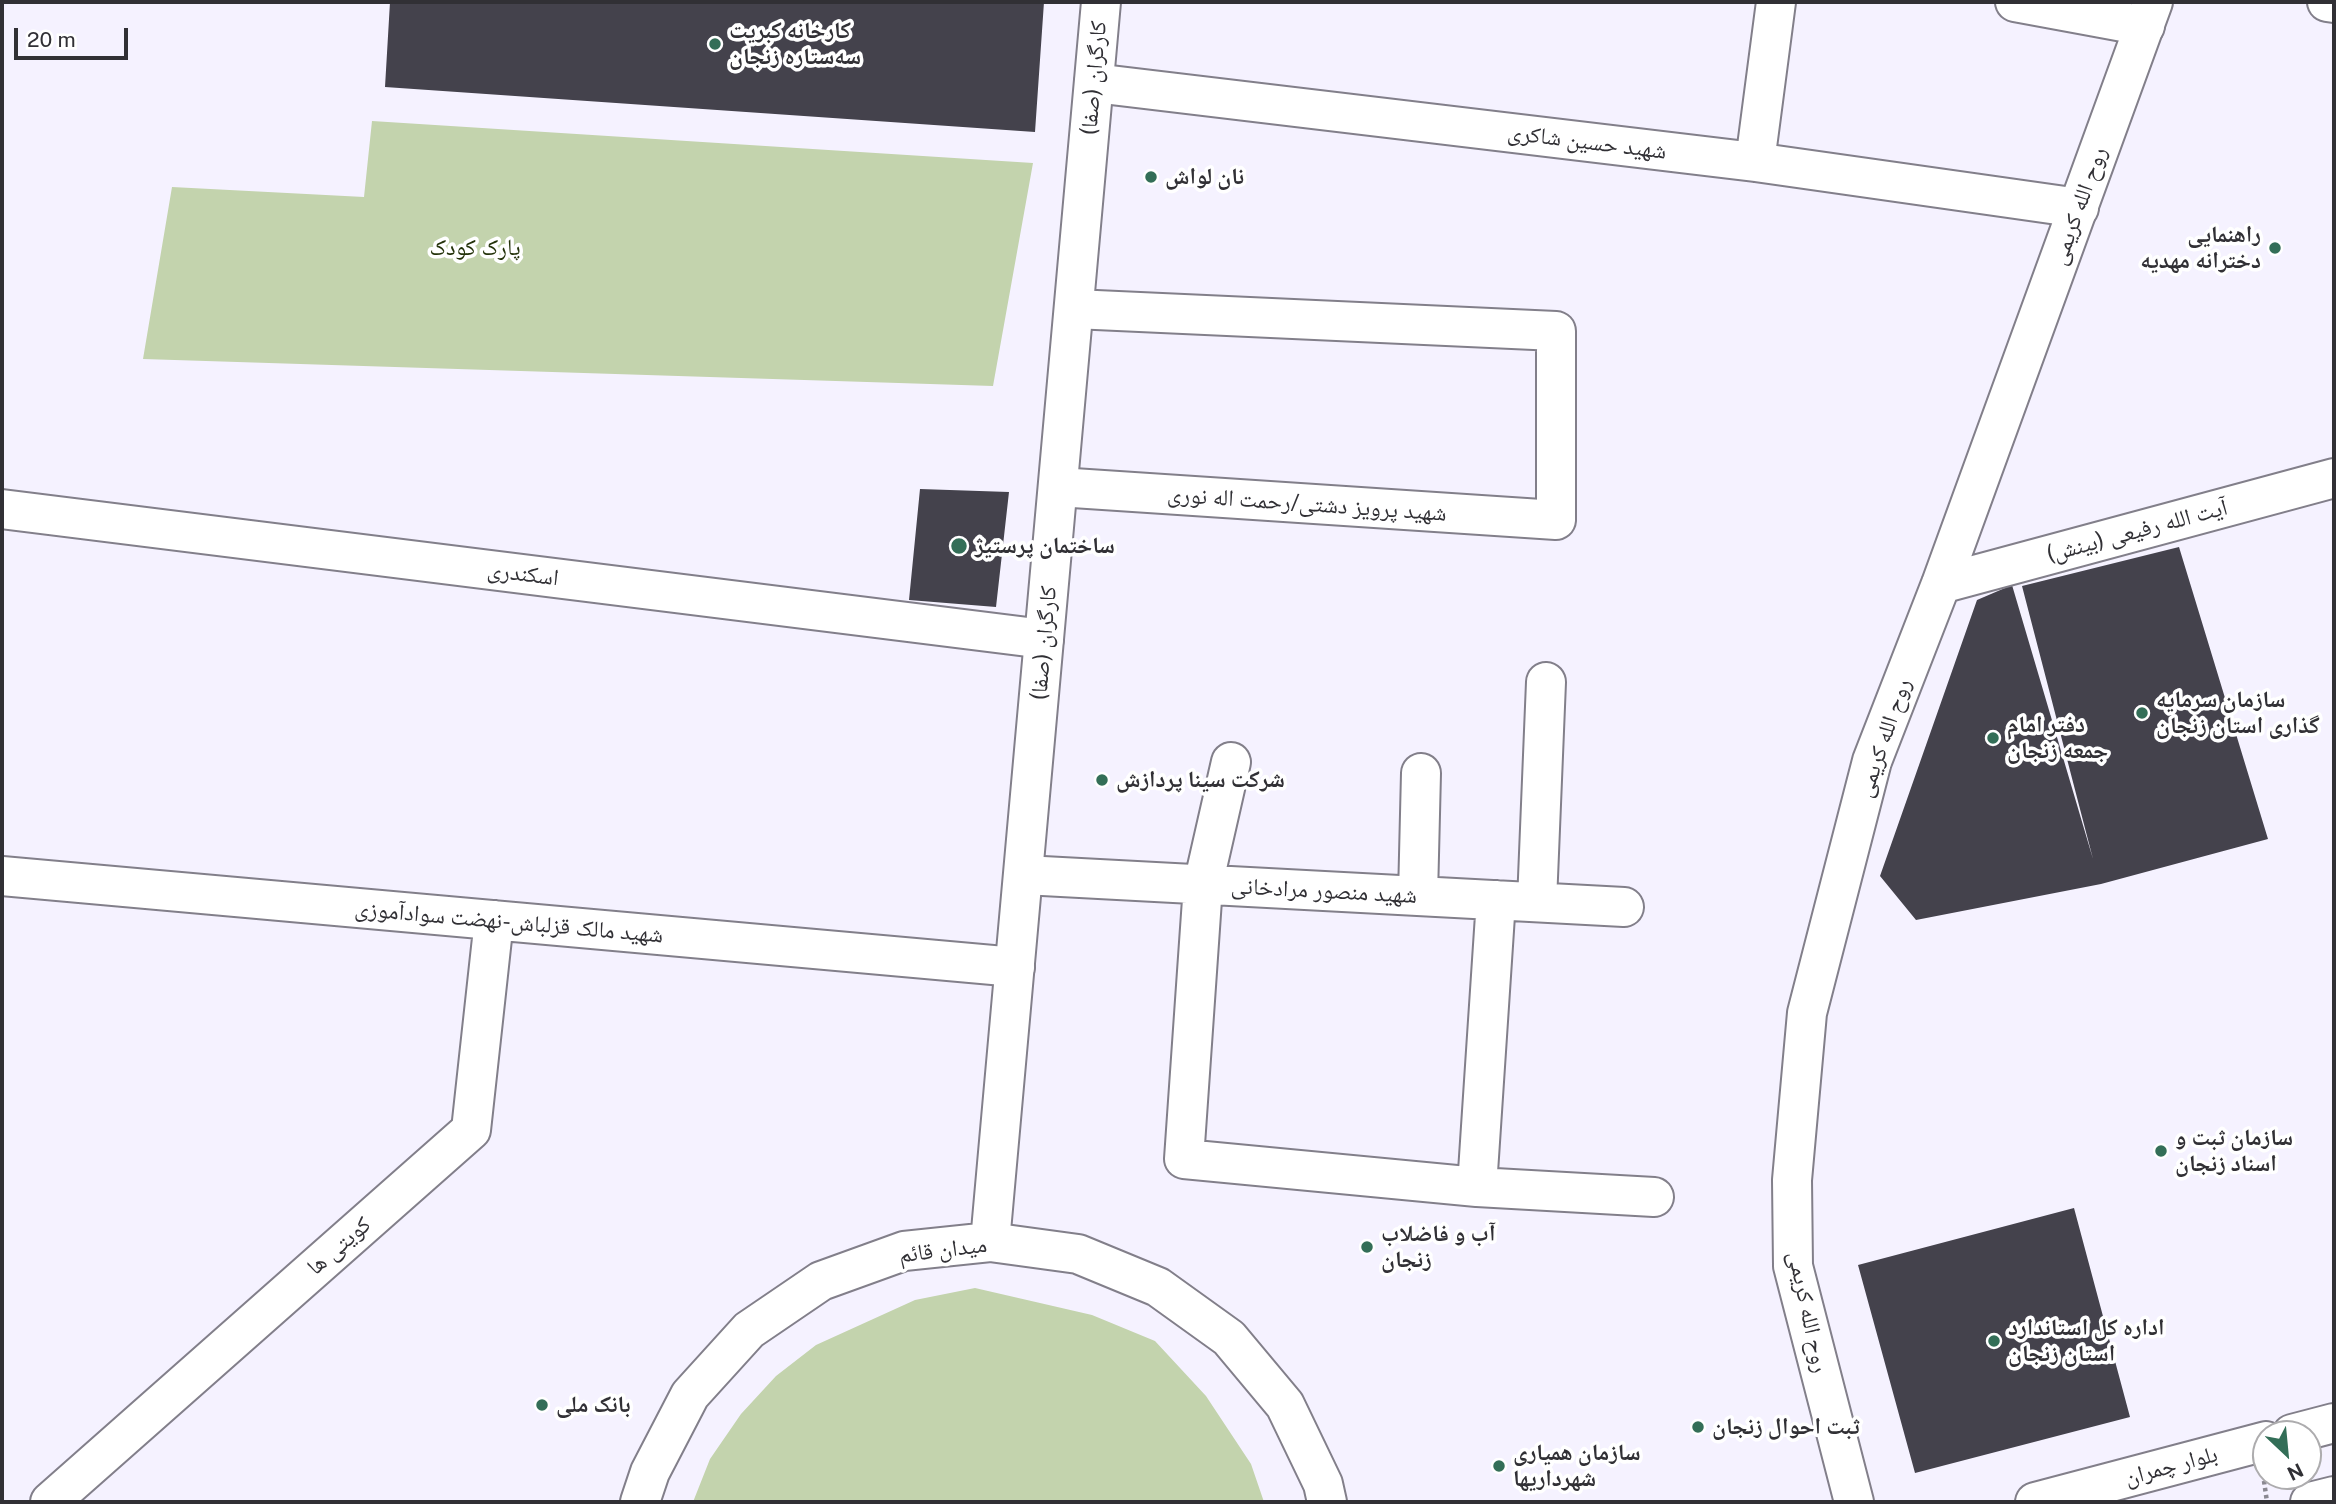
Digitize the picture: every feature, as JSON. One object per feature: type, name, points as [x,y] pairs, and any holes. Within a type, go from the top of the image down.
[{"type":"street","name":"کارگران (صفا)","points":[[990,1242],[1101,2]]},
{"type":"street","points":[[1755,162],[1776,2]]},
{"type":"street","points":[[2015,2],[2149,14]]},
{"type":"street","points":[[2327,2],[2334,3]]},
{"type":"street","name":"روح الله کریمی","points":[[1854,1502],[1793,1266],[1792,1180],[1807,1013],[1872,761],[1941,584],[2149,14]]},
{"type":"street","name":"شهید حسین شاکری","points":[[1094,83],[1755,162],[2079,208]]},
{"type":"street","name":"شهید پرویز دشتی/رحمت اله نوری","points":[[1058,487],[1556,520],[1556,331],[1074,309]]},
{"type":"street","name":"آیت الله رفیعی (بینش)","points":[[1941,584],[2334,478]]},
{"type":"street","name":"اسکندری","points":[[2,509],[1044,639]]},
{"type":"street","points":[[1538,902],[1546,682]]},
{"type":"street","points":[[1231,762],[1203,885],[1184,1159],[1477,1187],[1654,1197]]},
{"type":"street","points":[[1418,896],[1421,774]]},
{"type":"street","name":"شهید منصور مرادخانی","points":[[1024,875],[1624,907]]},
{"type":"street","name":"شهید مالک قزلباش-نهضت سوادآموزی","points":[[2,876],[1016,967]]},
{"type":"street","points":[[1477,1187],[1496,900]]},
{"type":"street","name":"کویتی ها","points":[[50,1502],[471,1130],[494,920]]},
{"type":"street","name":"میدان قائم","points":[[640,1502],[650,1472],[690,1395],[749,1330],[821,1281],[904,1251],[990,1242],[1077,1254],[1158,1287],[1229,1338],[1285,1405],[1323,1484],[1326,1502]]},
{"type":"street","name":"بلوار چمران","points":[[2035,1502],[2252,1445]]},
{"type":"street","points":[[2310,1502],[2334,1496]]},
{"type":"green space","name":"پارک کودک","points":[[372,121],[1033,163],[993,386],[143,359],[172,187],[364,197]]},
{"type":"green space","points":[[975,1288],[1092,1315],[1155,1341],[1206,1396],[1251,1464],[1264,1502],[693,1502],[710,1459],[741,1414],[776,1376],[816,1345],[915,1300]]},
{"type":"building","name":"کارخانه کبریت سه‌ستاره زنجان","points":[[390,2],[1044,2],[1035,132],[385,87]]},
{"type":"building","name":"ساختمان پرستیژ","points":[[920,489],[1009,492],[996,607],[909,600]]},
{"type":"building","points":[[2179,547],[2268,839],[2101,884],[1916,920],[1880,876],[1977,600],[2012,585],[2093,859],[2022,586]]},
{"type":"building","name":"اداره کل استاندارد استان زنجان","points":[[2074,1208],[2130,1417],[1915,1473],[1858,1265]]},
{"type":"place","name":"کارخانه کبریت سه‌ستاره زنجان","points":[[715,44]]},
{"type":"place","name":"نان لواش","points":[[1151,177]]},
{"type":"place","name":"راهنمایی دخترانه مهدیه","points":[[2275,248]]},
{"type":"place","name":"ساختمان پرستیژ","points":[[959,546]]},
{"type":"place","name":"سازمان سرمایه گذاری استان زنجان","points":[[2142,713]]},
{"type":"place","name":"دفتر امام جمعه زنجان","points":[[1993,738]]},
{"type":"place","name":"شرکت سینا پردازش","points":[[1102,780]]},
{"type":"place","name":"سازمان ثبت و اسناد زنجان","points":[[2161,1151]]},
{"type":"place","name":"آب و فاضلاب زنجان","points":[[1367,1247]]},
{"type":"place","name":"اداره کل استاندارد استان زنجان","points":[[1994,1341]]},
{"type":"place","name":"بانک ملی","points":[[542,1405]]},
{"type":"place","name":"ثبت احوال زنجان","points":[[1698,1427]]},
{"type":"place","name":"سازمان همیاری شهرداریها","points":[[1499,1466]]}]
